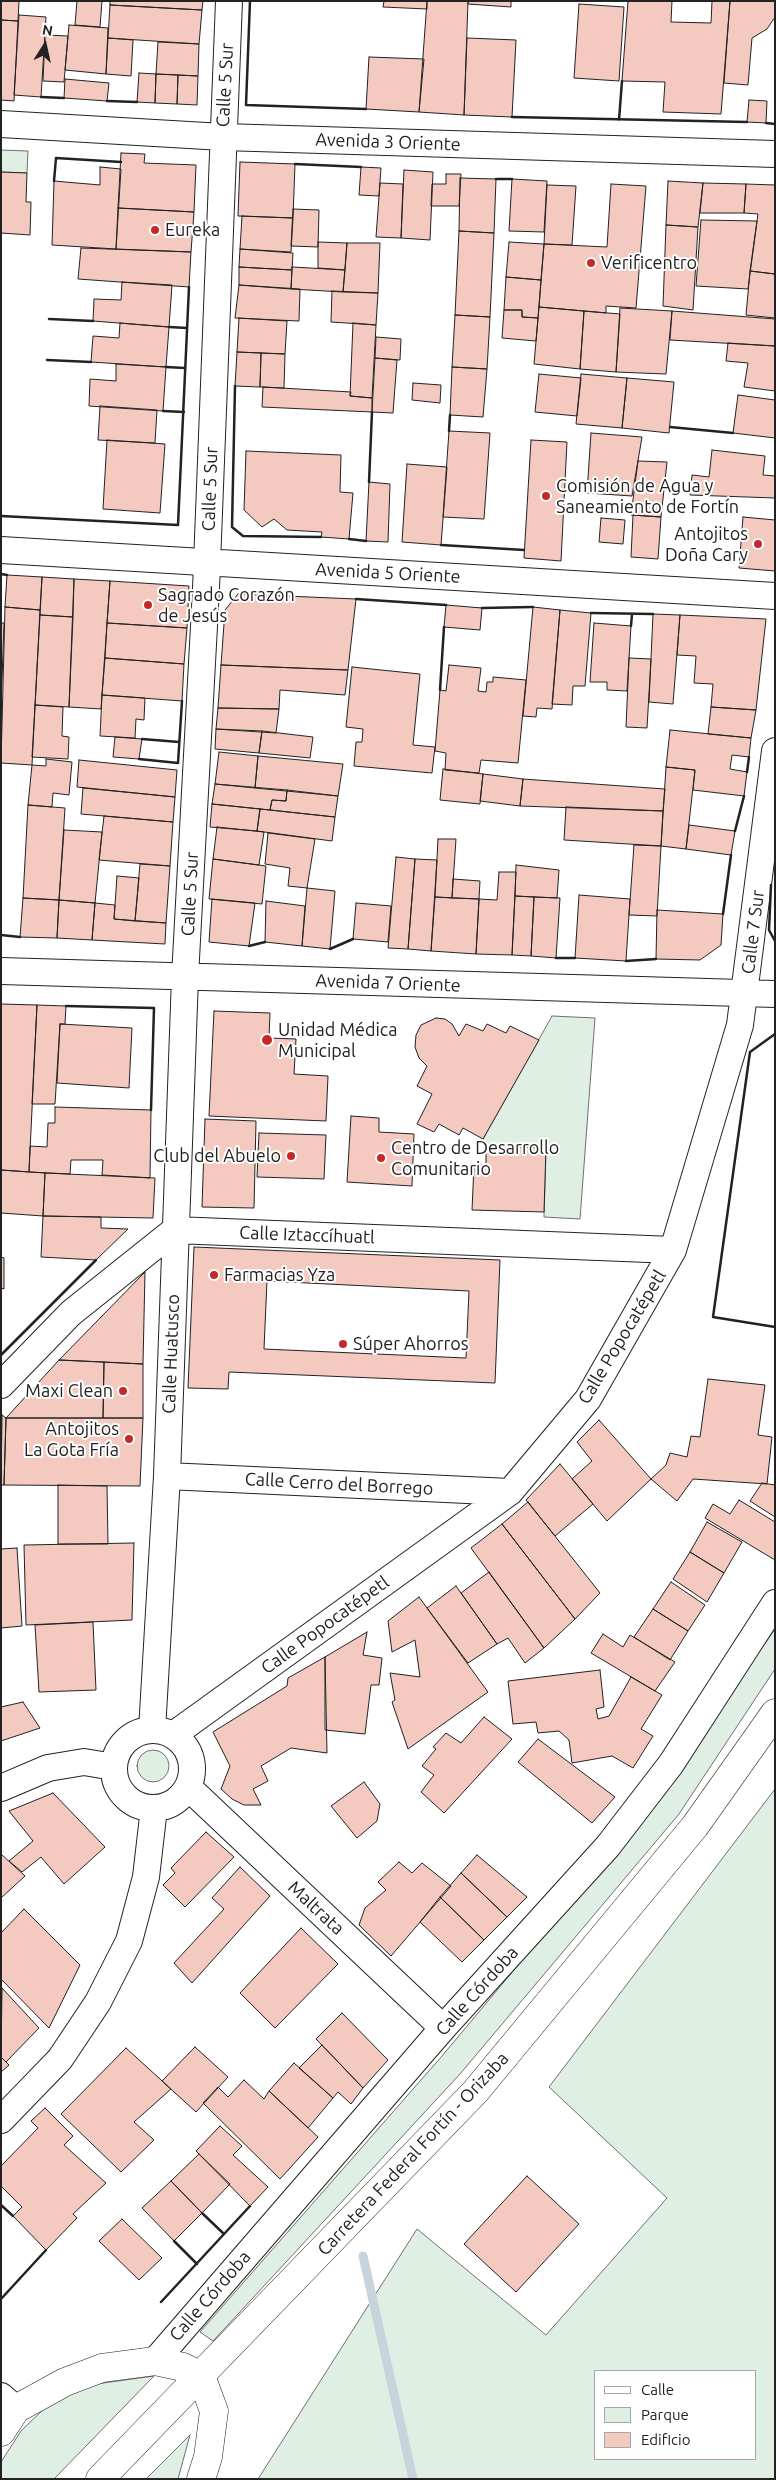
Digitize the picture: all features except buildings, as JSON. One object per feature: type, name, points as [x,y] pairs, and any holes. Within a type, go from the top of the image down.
[{"type":"main road","name":"Carretera Federal Fortín - Orizaba","points":[[100,2479],[202,2376],[475,2092],[695,1826],[775,1713]]},
{"type":"main road","points":[[1,2432],[8,2402],[102,2368],[155,2361],[183,2367],[202,2376],[214,2411],[208,2457],[200,2479]]},
{"type":"street","name":"Calle 5 Sur","points":[[185,977],[207,562],[229,1]]},
{"type":"street","name":"Avenida 3 Oriente","points":[[1,124],[223,136],[775,154]]},
{"type":"street","name":"Avenida 5 Oriente","points":[[1,550],[775,596]]},
{"type":"street","name":"Calle 7 Sur","points":[[746,993],[775,751]]},
{"type":"street","name":"Avenida 7 Oriente","points":[[1,971],[775,994]]},
{"type":"street","name":"Calle Huatusco","points":[[162,1733],[167,1476],[185,977]]},
{"type":"street","name":"Calle Popocatépetl","points":[[162,1733],[510,1492],[588,1399],[673,1250],[740,1025],[746,993]]},
{"type":"street","name":"Calle Iztaccíhuatl","points":[[175,1230],[673,1250]]},
{"type":"street","points":[[1,1385],[72,1313],[175,1230]]},
{"type":"street","name":"Calle Cerro del Borrego","points":[[167,1476],[510,1492]]},
{"type":"street","name":"Calle Córdoba","points":[[155,2361],[444,2028],[608,1846],[671,1764],[775,1603]]},
{"type":"street","points":[[140,1732],[162,1733],[188,1753],[192,1776],[188,1787],[174,1802],[154,1808],[142,1806],[130,1800],[121,1792],[115,1780],[114,1767],[121,1746],[130,1737],[140,1732]]},
{"type":"street","points":[[1,1788],[48,1768],[84,1762],[114,1767]]},
{"type":"street","name":"Maltrata","points":[[188,1787],[444,2028]]},
{"type":"street","points":[[1,2120],[60,2059],[98,2002],[129,1941],[146,1877],[154,1808]]},
{"type":"green space","points":[[1,150],[28,151],[27,173],[1,172]]},
{"type":"green space","points":[[552,1016],[595,1018],[580,1219],[544,1217],[546,1148],[486,1146],[483,1139]]},
{"type":"green space","points":[[775,1629],[775,1669],[679,1814],[460,2074],[213,2341],[200,2332],[442,2056],[657,1799]]},
{"type":"green space","points":[[153,1750],[165,1754],[169,1766],[165,1778],[153,1782],[141,1778],[137,1766],[141,1754]]},
{"type":"green space","points":[[775,1789],[775,2479],[258,2479],[417,2229],[546,2335],[667,2198],[549,2087]]},
{"type":"green space","points":[[154,2376],[54,2479],[1,2479],[1,2462],[21,2431],[48,2405],[89,2385]]},
{"type":"green space","points":[[190,2435],[178,2479],[146,2479]]},
{"type":"waterway","points":[[363,2256],[413,2479]]},
{"type":"wall","points":[[250,1],[246,105],[366,109]]},
{"type":"wall","points":[[619,120],[622,81]]},
{"type":"wall","points":[[41,97],[64,98]]},
{"type":"wall","points":[[107,101],[137,102]]},
{"type":"wall","points":[[512,117],[747,122]]},
{"type":"wall","points":[[766,123],[775,124]]},
{"type":"wall","points":[[54,181],[56,158],[121,162]]},
{"type":"wall","points":[[295,164],[361,167]]},
{"type":"wall","points":[[496,179],[512,179]]},
{"type":"wall","points":[[1,516],[178,525],[189,287]]},
{"type":"wall","points":[[49,319],[93,321]]},
{"type":"wall","points":[[169,327],[187,328]]},
{"type":"wall","points":[[47,360],[91,362]]},
{"type":"wall","points":[[166,367],[185,368]]},
{"type":"wall","points":[[235,386],[232,527],[243,536],[321,537]]},
{"type":"wall","points":[[163,411],[184,412]]},
{"type":"wall","points":[[369,482],[372,412]]},
{"type":"wall","points":[[449,431],[450,415]]},
{"type":"wall","points":[[670,427],[733,433]]},
{"type":"wall","points":[[349,539],[366,541]]},
{"type":"wall","points":[[441,545],[524,550]]},
{"type":"wall","points":[[1,574],[7,575]]},
{"type":"wall","points":[[356,599],[446,605]]},
{"type":"wall","points":[[482,608],[533,607]]},
{"type":"wall","points":[[591,613],[653,614]]},
{"type":"wall","points":[[631,626],[632,614]]},
{"type":"wall","points":[[440,690],[444,627]]},
{"type":"wall","points":[[139,759],[178,763],[182,701]]},
{"type":"wall","points":[[142,739],[179,742]]},
{"type":"wall","points":[[747,772],[749,757]]},
{"type":"wall","points":[[735,831],[744,796]]},
{"type":"wall","points":[[723,914],[731,855]]},
{"type":"wall","points":[[771,885],[769,930],[775,941]]},
{"type":"wall","points":[[1,935],[20,937]]},
{"type":"wall","points":[[330,949],[353,939]]},
{"type":"wall","points":[[249,946],[265,942]]},
{"type":"wall","points":[[556,958],[575,958]]},
{"type":"wall","points":[[626,961],[656,959]]},
{"type":"wall","points":[[66,1006],[154,1008],[151,1110]]},
{"type":"wall","points":[[775,1034],[750,1052],[713,1317],[775,1327]]},
{"type":"wall","points":[[1,1355],[96,1260]]},
{"type":"wall","points":[[1,2205],[13,2216]]},
{"type":"wall","points":[[161,2302],[250,2206]]},
{"type":"wall","points":[[202,2213],[224,2234]]},
{"type":"wall","points":[[174,2241],[197,2264]]},
{"type":"wall","points":[[1,2299],[46,2250]]},
{"type":"place","name":"Eureka","points":[[155,230]]},
{"type":"place","name":"Verificentro","points":[[591,263]]},
{"type":"place","name":"Comisión de Agua y Saneamiento de Fortín","points":[[546,496]]},
{"type":"place","name":"Antojitos Doña Cary","points":[[758,544]]},
{"type":"place","name":"Sagrado Corazón de Jesús","points":[[148,605]]},
{"type":"place","name":"Unidad Médica Municipal","points":[[267,1040]]},
{"type":"place","name":"Club del Abuelo","points":[[291,1156]]},
{"type":"place","name":"Centro de Desarrollo Comunitario","points":[[381,1158]]},
{"type":"place","name":"Farmacias Yza","points":[[214,1275]]},
{"type":"place","name":"Súper Ahorros","points":[[343,1344]]},
{"type":"place","name":"Maxi Clean","points":[[123,1391]]},
{"type":"place","name":"Antojitos La Gota Fría","points":[[129,1439]]}]
